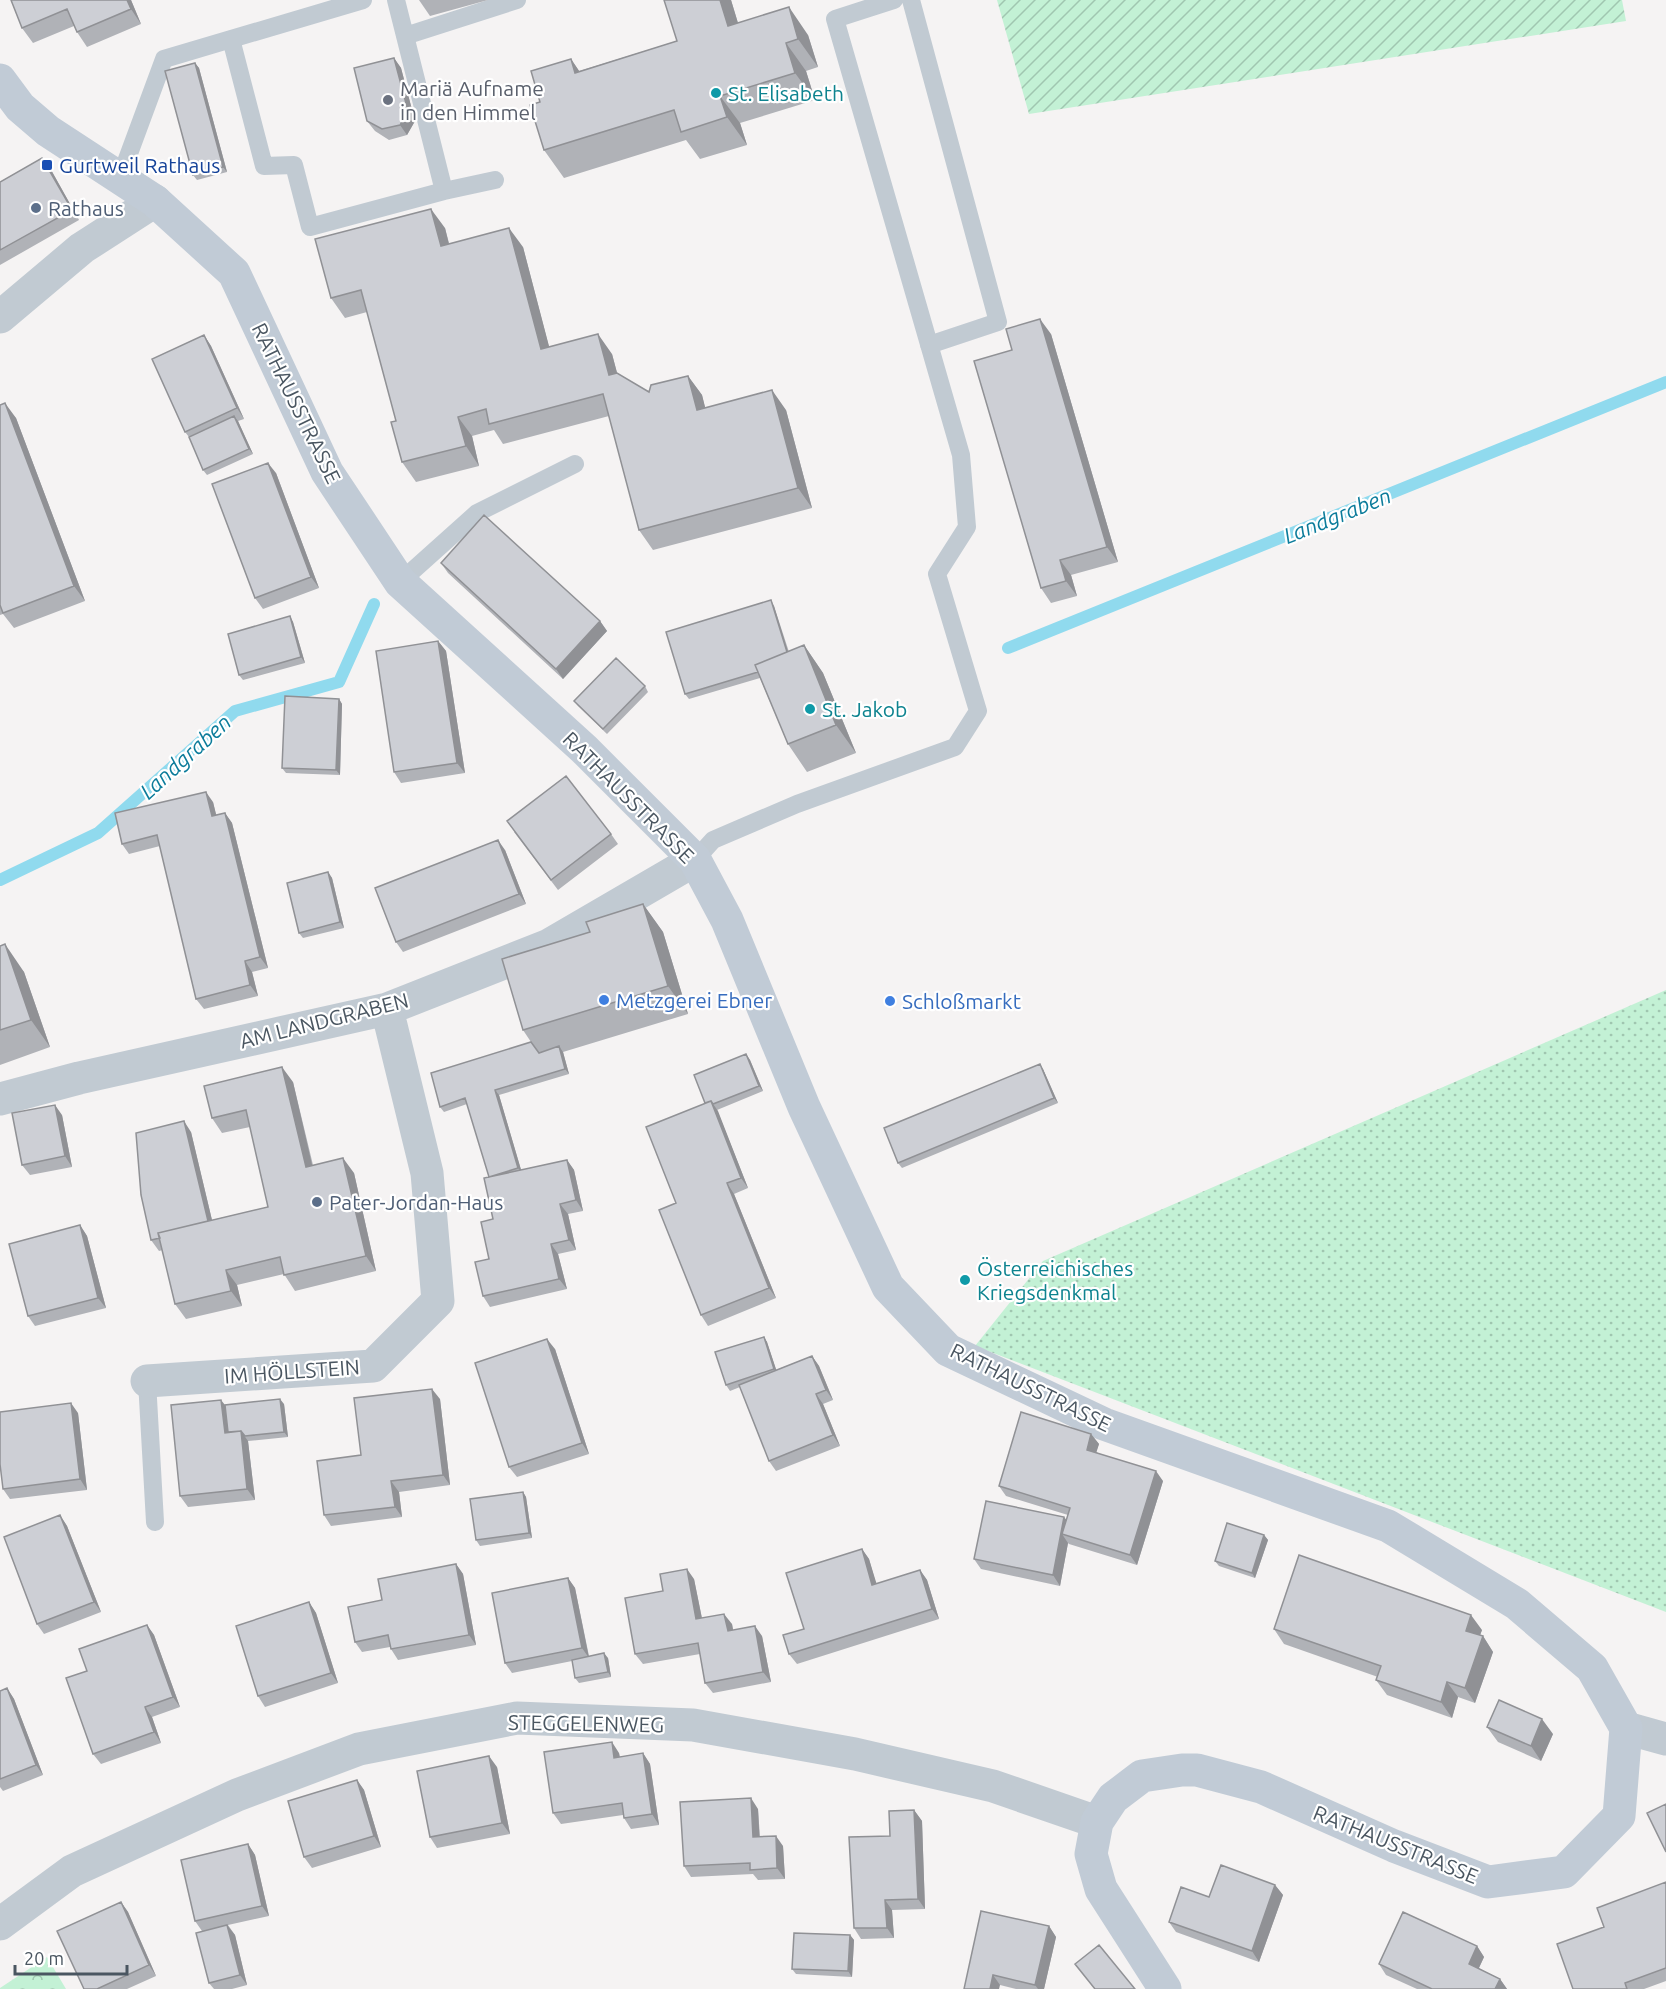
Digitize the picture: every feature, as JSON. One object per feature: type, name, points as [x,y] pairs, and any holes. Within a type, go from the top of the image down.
[{"type":"main road","name":"RATHAUSSTRASSE","points":[[0,80],[20,107],[48,131],[155,201],[234,273],[327,472],[400,582],[584,748],[695,860],[728,920],[804,1107],[888,1287],[948,1350],[1104,1424],[1388,1526],[1517,1604],[1592,1668],[1626,1728],[1619,1816],[1564,1872],[1488,1882],[1394,1846],[1260,1787],[1197,1770],[1142,1776],[1113,1798],[1097,1822],[1091,1854],[1101,1889],[1165,1989]]},
{"type":"street","points":[[0,316],[82,248],[155,201]]},
{"type":"street","name":"AM LANDGRABEN","points":[[0,1099],[79,1078],[387,1009],[549,945],[695,860]]},
{"type":"street","name":"IM HÖLLSTEIN","points":[[147,1381],[373,1366],[438,1301],[427,1173],[387,1009]]},
{"type":"street","name":"STEGGELENWEG","points":[[0,1924],[72,1871],[237,1795],[359,1749],[517,1718],[693,1725],[855,1754],[993,1786],[1097,1822]]},
{"type":"street","points":[[1626,1728],[1666,1739]]},
{"type":"lane","points":[[120,177],[164,59],[363,0]]},
{"type":"lane","points":[[396,0],[444,191]]},
{"type":"lane","points":[[405,36],[517,0]]},
{"type":"lane","points":[[695,860],[713,840],[797,804],[955,747],[978,711],[937,574],[967,527],[961,455],[836,19],[855,6],[894,0]]},
{"type":"lane","points":[[911,0],[998,322],[929,345]]},
{"type":"lane","points":[[231,39],[264,166],[294,165],[310,226],[495,180]]},
{"type":"lane","points":[[400,582],[477,513],[575,464]]},
{"type":"lane","points":[[147,1381],[155,1522]]},
{"type":"green space","points":[[997,0],[1622,0],[1626,21],[1029,114]]},
{"type":"green space","points":[[1666,990],[1666,1612],[975,1346],[1043,1261]]},
{"type":"green space","points":[[47,1957],[66,1989],[0,1989],[0,1988]]},
{"type":"building","points":[[11,0],[127,0],[131,9],[77,32],[67,9],[22,28]]},
{"type":"building","points":[[664,0],[720,0],[728,26],[789,7],[798,39],[786,43],[795,73],[720,96],[727,117],[681,132],[674,110],[544,150],[530,105],[540,102],[531,71],[571,59],[575,73],[677,41]]},
{"type":"building","name":"Mariä Aufname in den Himmel","points":[[394,58],[408,111],[400,125],[382,129],[367,121],[354,68]]},
{"type":"building","points":[[195,63],[223,167],[193,175],[165,71]]},
{"type":"building","name":"Rathaus","points":[[42,158],[72,210],[0,250],[0,182]]},
{"type":"building","points":[[431,209],[441,246],[509,228],[541,349],[598,334],[609,375],[617,373],[649,392],[651,385],[688,376],[697,410],[772,390],[798,488],[639,530],[603,394],[489,424],[486,409],[458,417],[466,446],[402,462],[391,422],[396,421],[361,290],[331,298],[315,239]]},
{"type":"building","points":[[1040,319],[1107,547],[1060,560],[1066,581],[1041,588],[974,361],[1012,350],[1006,329]]},
{"type":"building","points":[[204,335],[237,408],[185,432],[152,359]]},
{"type":"building","points":[[5,403],[74,586],[3,613],[0,605],[0,405]]},
{"type":"building","points":[[234,416],[249,449],[203,470],[189,437]]},
{"type":"building","points":[[268,463],[311,577],[255,598],[212,484]]},
{"type":"building","points":[[484,515],[600,621],[556,669],[441,563]]},
{"type":"building","points":[[771,600],[787,652],[755,665],[758,672],[685,694],[666,632]]},
{"type":"building","points":[[290,616],[301,657],[239,675],[228,634]]},
{"type":"building","points":[[438,641],[457,763],[394,772],[376,651]]},
{"type":"building","points":[[804,645],[836,725],[788,744],[755,665]]},
{"type":"building","points":[[616,658],[645,686],[603,729],[574,701]]},
{"type":"building","points":[[285,696],[339,699],[336,770],[282,768]]},
{"type":"building","points":[[566,776],[611,834],[551,880],[507,821]]},
{"type":"building","points":[[206,792],[212,816],[225,813],[260,957],[245,961],[250,985],[196,999],[157,835],[122,844],[115,813]]},
{"type":"building","points":[[498,840],[519,894],[396,942],[375,888]]},
{"type":"building","points":[[328,872],[340,922],[299,933],[287,883]]},
{"type":"building","points":[[643,904],[668,986],[523,1030],[502,959],[590,932],[586,922]]},
{"type":"building","points":[[5,944],[31,1020],[0,1030],[0,946]]},
{"type":"building","points":[[531,1042],[539,1053],[559,1046],[565,1069],[495,1090],[518,1168],[489,1177],[465,1098],[440,1107],[431,1073]]},
{"type":"building","points":[[746,1054],[759,1086],[713,1104],[711,1101],[705,1103],[694,1075]]},
{"type":"building","points":[[1040,1064],[1054,1098],[898,1163],[884,1128]]},
{"type":"building","points":[[282,1067],[306,1167],[343,1158],[366,1256],[284,1275],[280,1257],[226,1270],[231,1291],[175,1304],[158,1233],[268,1207],[246,1110],[212,1118],[204,1086]]},
{"type":"building","points":[[711,1101],[741,1178],[727,1183],[769,1288],[701,1315],[659,1210],[676,1203],[646,1127]]},
{"type":"building","points":[[55,1105],[65,1156],[22,1165],[12,1113]]},
{"type":"building","points":[[184,1121],[208,1221],[158,1233],[160,1238],[151,1240],[141,1195],[136,1133]]},
{"type":"building","points":[[567,1160],[576,1200],[560,1204],[569,1240],[551,1244],[559,1279],[483,1296],[475,1262],[489,1259],[481,1222],[493,1219],[484,1178]]},
{"type":"building","points":[[80,1225],[98,1298],[28,1316],[9,1244]]},
{"type":"building","points":[[764,1337],[774,1369],[726,1385],[715,1352]]},
{"type":"building","points":[[547,1339],[582,1443],[509,1467],[475,1363]]},
{"type":"building","points":[[812,1356],[826,1390],[816,1394],[833,1435],[769,1461],[739,1385]]},
{"type":"building","points":[[432,1389],[443,1475],[391,1481],[395,1507],[324,1515],[317,1461],[361,1455],[354,1398]]},
{"type":"building","points":[[280,1399],[284,1432],[245,1436],[241,1431],[228,1432],[225,1405]]},
{"type":"building","points":[[221,1400],[225,1433],[241,1431],[247,1489],[180,1496],[171,1405]]},
{"type":"building","points":[[71,1403],[80,1479],[3,1489],[0,1464],[0,1412]]},
{"type":"building","points":[[1021,1412],[1091,1434],[1087,1450],[1156,1471],[1130,1555],[1062,1534],[1070,1508],[999,1486]]},
{"type":"building","points":[[523,1492],[529,1533],[476,1540],[470,1499]]},
{"type":"building","points":[[986,1501],[1064,1517],[1053,1575],[974,1559]]},
{"type":"building","points":[[60,1515],[94,1602],[37,1624],[4,1537]]},
{"type":"building","points":[[1227,1523],[1264,1535],[1252,1573],[1215,1561]]},
{"type":"building","points":[[862,1549],[872,1585],[920,1570],[932,1609],[789,1654],[783,1635],[804,1629],[786,1573]]},
{"type":"building","points":[[1299,1555],[1471,1615],[1466,1631],[1483,1636],[1465,1688],[1447,1682],[1441,1702],[1376,1680],[1381,1666],[1274,1629]]},
{"type":"building","points":[[456,1564],[469,1635],[391,1649],[388,1635],[355,1642],[348,1607],[382,1600],[378,1579]]},
{"type":"building","points":[[687,1569],[696,1619],[724,1614],[728,1631],[755,1626],[763,1672],[705,1683],[698,1643],[635,1654],[625,1598],[663,1591],[660,1574]]},
{"type":"building","points":[[568,1578],[582,1648],[505,1663],[492,1593]]},
{"type":"building","points":[[309,1602],[331,1673],[258,1696],[236,1626]]},
{"type":"building","points":[[147,1625],[173,1697],[145,1707],[154,1732],[93,1754],[66,1678],[87,1671],[79,1649]]},
{"type":"building","points":[[604,1653],[608,1672],[575,1678],[572,1660]]},
{"type":"building","points":[[7,1688],[36,1765],[0,1779],[0,1691]]},
{"type":"building","points":[[1499,1700],[1542,1719],[1531,1746],[1487,1727]]},
{"type":"building","points":[[612,1742],[614,1758],[643,1753],[652,1814],[624,1818],[622,1803],[553,1813],[544,1752]]},
{"type":"building","points":[[489,1756],[502,1823],[430,1837],[417,1771]]},
{"type":"building","points":[[357,1780],[374,1836],[304,1857],[288,1801]]},
{"type":"building","points":[[751,1798],[753,1837],[776,1836],[777,1868],[750,1870],[750,1863],[684,1866],[680,1802]]},
{"type":"building","points":[[1666,1804],[1666,1852],[1647,1813]]},
{"type":"building","points":[[914,1810],[918,1899],[885,1900],[887,1928],[854,1928],[849,1837],[890,1836],[889,1811]]},
{"type":"building","points":[[248,1844],[262,1906],[195,1921],[181,1860]]},
{"type":"building","points":[[1221,1865],[1275,1885],[1252,1951],[1169,1922],[1181,1887],[1209,1897]]},
{"type":"building","points":[[1666,1882],[1666,1968],[1625,1983],[1627,1989],[1573,1989],[1557,1944],[1604,1927],[1597,1908]]},
{"type":"building","points":[[121,1902],[149,1965],[97,1989],[84,1989],[57,1931]]},
{"type":"building","points":[[981,1911],[1049,1926],[1035,1985],[993,1975],[990,1989],[964,1989]]},
{"type":"building","points":[[1403,1912],[1477,1946],[1469,1964],[1500,1979],[1495,1989],[1432,1989],[1379,1964]]},
{"type":"building","points":[[227,1925],[240,1975],[209,1983],[196,1933]]},
{"type":"building","points":[[794,1933],[850,1935],[848,1971],[792,1969]]},
{"type":"building","points":[[1099,1945],[1135,1989],[1095,1989],[1075,1964]]},
{"type":"waterway","name":"Landgraben","points":[[1008,648],[1666,382]]},
{"type":"waterway","name":"Landgraben","points":[[0,880],[98,833],[235,711],[339,682],[374,604]]},
{"type":"place","name":"St. Elisabeth","points":[[716,93]]},
{"type":"place","name":"Mariä Aufname in den Himmel","points":[[388,100]]},
{"type":"place","name":"Gurtweil Rathaus","points":[[47,165]]},
{"type":"place","name":"Rathaus","points":[[36,208]]},
{"type":"place","name":"St. Jakob","points":[[810,709]]},
{"type":"place","name":"Metzgerei Ebner","points":[[604,1000]]},
{"type":"place","name":"Schloßmarkt","points":[[890,1001]]},
{"type":"place","name":"Pater-Jordan-Haus","points":[[317,1202]]},
{"type":"place","name":"Österreichisches Kriegsdenkmal","points":[[965,1280]]}]
